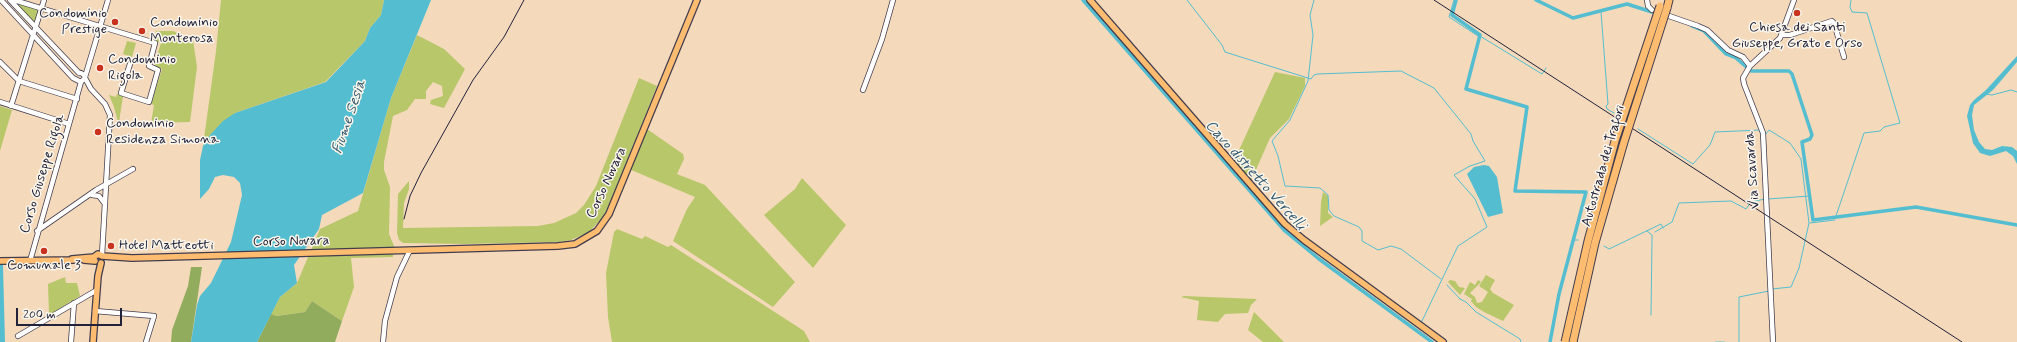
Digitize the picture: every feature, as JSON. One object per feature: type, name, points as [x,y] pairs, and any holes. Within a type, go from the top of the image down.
[{"type":"highway","name":"Autostrada dei Trafori","points":[[1565,342],[1588,241],[1615,141],[1663,4],[1670,0]]},
{"type":"highway","name":"Autostrada dei Trafori","points":[[1573,342],[1596,243],[1663,4]]},
{"type":"main road","name":"Corso Novara","points":[[0,262],[558,246],[575,244],[597,231],[609,214],[697,0]]},
{"type":"main road","points":[[1090,0],[1294,232],[1443,342]]},
{"type":"main road","points":[[93,342],[99,259]]},
{"type":"street","points":[[1,0],[33,35],[91,89],[105,104],[110,115],[105,204],[99,259]]},
{"type":"street","points":[[10,0],[80,73],[81,80]]},
{"type":"street","points":[[14,0],[155,43],[150,66],[158,70],[149,102],[121,93],[130,64]]},
{"type":"street","points":[[11,106],[44,0]]},
{"type":"street","name":"Corso Giuseppe Rigola","points":[[30,261],[37,231],[81,80],[108,0]]},
{"type":"street","points":[[863,90],[882,39],[893,0]]},
{"type":"street","points":[[1647,0],[1648,6],[1652,10]]},
{"type":"street","name":"Via Scavarda","points":[[1773,342],[1763,135],[1744,84],[1746,72],[1750,66],[1782,35],[1794,0]]},
{"type":"street","points":[[1670,16],[1706,30],[1728,50],[1743,57],[1750,66]]},
{"type":"street","points":[[1782,35],[1790,35],[1832,21],[1834,23],[1844,57]]},
{"type":"street","points":[[0,62],[19,81],[77,97]]},
{"type":"street","points":[[75,68],[87,65]]},
{"type":"street","name":"Corso Giuseppe Rigola","points":[[80,73],[87,65]]},
{"type":"street","points":[[80,73],[76,76],[81,80]]},
{"type":"street","points":[[0,102],[69,124]]},
{"type":"street","points":[[37,231],[94,194],[106,189],[133,169]]},
{"type":"street","points":[[94,194],[99,196],[105,204]]},
{"type":"street","points":[[383,342],[385,320],[397,277],[410,250]]},
{"type":"street","points":[[18,336],[97,290]]},
{"type":"street","points":[[71,342],[74,303]]},
{"type":"street","points":[[95,311],[154,316],[146,342]]},
{"type":"green space","points":[[221,0],[384,0],[381,15],[370,28],[365,41],[325,82],[235,113],[210,135],[203,146],[216,51]]},
{"type":"green space","points":[[19,3],[39,9],[35,22],[18,5]]},
{"type":"green space","points":[[156,31],[173,31],[193,40],[197,67],[190,122],[151,123],[154,105],[151,104],[162,69],[154,66],[161,43],[153,40]]},
{"type":"green space","points":[[417,35],[444,49],[465,69],[444,108],[430,104],[431,100],[443,96],[442,86],[433,82],[426,91],[426,99],[415,99],[407,110],[393,116],[384,162],[384,170],[390,187],[389,234],[394,246],[393,257],[351,258],[354,287],[342,321],[312,301],[305,312],[275,316],[271,314],[280,297],[297,283],[320,229],[358,211],[391,98]]},
{"type":"green space","points":[[127,41],[136,43],[132,57],[123,54]]},
{"type":"green space","points":[[1275,72],[1305,78],[1305,86],[1289,119],[1270,138],[1251,181],[1234,161]]},
{"type":"green space","points":[[639,78],[657,86],[610,203],[603,217],[589,232],[571,240],[558,242],[465,244],[403,243],[399,240],[397,233],[398,194],[409,181],[409,189],[404,203],[403,228],[538,226],[554,223],[576,213],[584,205],[596,186]]},
{"type":"green space","points":[[117,94],[123,96],[119,122],[109,95],[116,97]]},
{"type":"green space","points":[[0,106],[12,110],[0,151]]},
{"type":"green space","points":[[647,129],[683,154],[684,159],[677,174],[705,185],[795,282],[773,307],[673,241],[687,209],[695,197],[629,169]]},
{"type":"green space","points":[[802,178],[846,225],[813,268],[764,215],[795,189]]},
{"type":"green space","points":[[1323,192],[1328,196],[1328,213],[1333,217],[1320,226],[1321,202]]},
{"type":"green space","points":[[617,229],[642,239],[645,236],[668,247],[671,245],[804,331],[810,342],[612,342],[608,317],[606,273],[614,232]]},
{"type":"green space","points":[[191,267],[202,267],[191,342],[171,342],[172,330],[188,286]]},
{"type":"green space","points":[[1486,275],[1495,280],[1490,289],[1493,293],[1514,305],[1503,321],[1476,307],[1471,301],[1472,299],[1464,294],[1470,282],[1475,285],[1478,280],[1481,282],[1470,293],[1475,297],[1477,303],[1482,302],[1488,292],[1479,286]]},
{"type":"green space","points":[[65,277],[66,283],[77,283],[80,296],[49,315],[48,284]]},
{"type":"green space","points":[[1450,280],[1455,281],[1459,287],[1465,288],[1460,295],[1448,282]]},
{"type":"green space","points":[[1181,297],[1257,299],[1251,305],[1248,313],[1225,314],[1218,322],[1197,320],[1199,301]]},
{"type":"green space","points":[[312,301],[342,321],[335,342],[257,342],[271,314],[276,316],[305,312]]},
{"type":"green space","points":[[1254,312],[1284,342],[1263,342],[1248,330]]},
{"type":"water","name":"Fiume Sesia","points":[[384,0],[431,0],[391,98],[363,193],[322,215],[319,229],[294,265],[297,283],[280,297],[257,342],[191,342],[197,305],[200,296],[211,283],[231,242],[242,195],[240,183],[234,177],[223,175],[215,177],[209,189],[200,199],[200,160],[203,146],[210,135],[223,121],[235,113],[326,82],[365,41],[370,28],[381,15]]},
{"type":"water","points":[[2017,56],[2017,62],[1993,90],[1974,105],[1972,115],[1974,130],[1979,142],[1985,149],[1992,150],[2002,146],[2012,147],[2017,151],[2017,164],[2013,156],[2006,151],[1990,156],[1980,153],[1973,143],[1967,116],[1970,105],[1974,100],[1986,90]]},
{"type":"water","points":[[1484,165],[1489,166],[1497,177],[1503,213],[1488,217],[1467,174],[1474,167]]},
{"type":"waterway","name":"Cavo distretto Vercelli","points":[[1083,0],[1285,231],[1319,259],[1432,342]]},
{"type":"waterway","points":[[1187,0],[1222,45],[1225,52],[1311,79],[1317,74],[1401,71],[1434,88],[1471,134],[1473,141],[1485,161],[1470,166],[1454,175],[1475,199],[1487,227],[1458,246],[1421,323]]},
{"type":"waterway","points":[[1314,0],[1310,15],[1313,35],[1308,81],[1290,120],[1272,141],[1278,156],[1285,186],[1320,188],[1328,195],[1329,210],[1334,216],[1359,227],[1362,231],[1362,241],[1378,250],[1391,246],[1401,249],[1441,279]]},
{"type":"waterway","points":[[1454,0],[1449,17],[1478,36]]},
{"type":"waterway","points":[[1456,0],[1452,15],[1480,35],[1466,89],[1527,107],[1515,191],[1586,192],[1559,294],[1550,342]]},
{"type":"waterway","points":[[1536,0],[1573,18],[1627,4],[1652,12]]},
{"type":"waterway","points":[[1836,216],[1864,133],[1880,131],[1884,127],[1900,123],[1867,13],[1852,12],[1850,7],[1851,0]]},
{"type":"waterway","points":[[1601,12],[1608,104],[1606,106],[1607,109],[1614,113]]},
{"type":"waterway","points":[[1692,26],[1704,31],[1726,54],[1736,58],[1751,71],[1789,71],[1792,74],[1812,135],[1810,139],[1802,142],[1813,220],[1916,207],[2017,225]]},
{"type":"waterway","points":[[1480,36],[1542,74],[1546,68]]},
{"type":"waterway","points":[[1985,94],[1992,95],[2011,90],[2017,92]]},
{"type":"waterway","points":[[1638,129],[1693,164],[1710,145],[1715,132],[1760,130]]},
{"type":"waterway","points":[[1766,134],[1769,130],[1790,143],[1801,159],[1809,223],[1799,268],[1791,287],[1772,289]]},
{"type":"waterway","points":[[1768,199],[1810,196]]},
{"type":"waterway","points":[[1655,232],[1672,222],[1679,203],[1731,201],[1746,209],[1751,202],[1765,199]]},
{"type":"waterway","points":[[1810,223],[1835,220]]},
{"type":"waterway","points":[[1604,246],[1609,249],[1661,224],[1663,228]]},
{"type":"waterway","points":[[1647,231],[1652,235],[1651,315]]},
{"type":"waterway","points":[[1573,240],[1578,240]]},
{"type":"waterway","points":[[0,266],[2,342]]},
{"type":"waterway","points":[[1447,285],[1460,299],[1466,302],[1476,312],[1520,339],[1521,342]]},
{"type":"waterway","points":[[1739,342],[1739,297],[1769,291]]},
{"type":"waterway","points":[[1716,342],[1724,342]]},
{"type":"railway","points":[[404,219],[410,196],[421,173],[473,80],[504,37],[524,0]]},
{"type":"railway","points":[[1434,0],[1962,342]]},
{"type":"place","name":"Chiesa dei Santi Giuseppe, Grato e Orso","points":[[1797,13]]},
{"type":"place","name":"Condominio Prestige","points":[[115,22]]},
{"type":"place","name":"Condominio Monterosa","points":[[142,31]]},
{"type":"place","name":"Condominio Rigola","points":[[100,68]]},
{"type":"place","name":"Condominio Residenza Simona","points":[[98,132]]},
{"type":"place","name":"Hotel Matteotti","points":[[111,246]]},
{"type":"place","name":"Comunale 3","points":[[44,251]]}]
